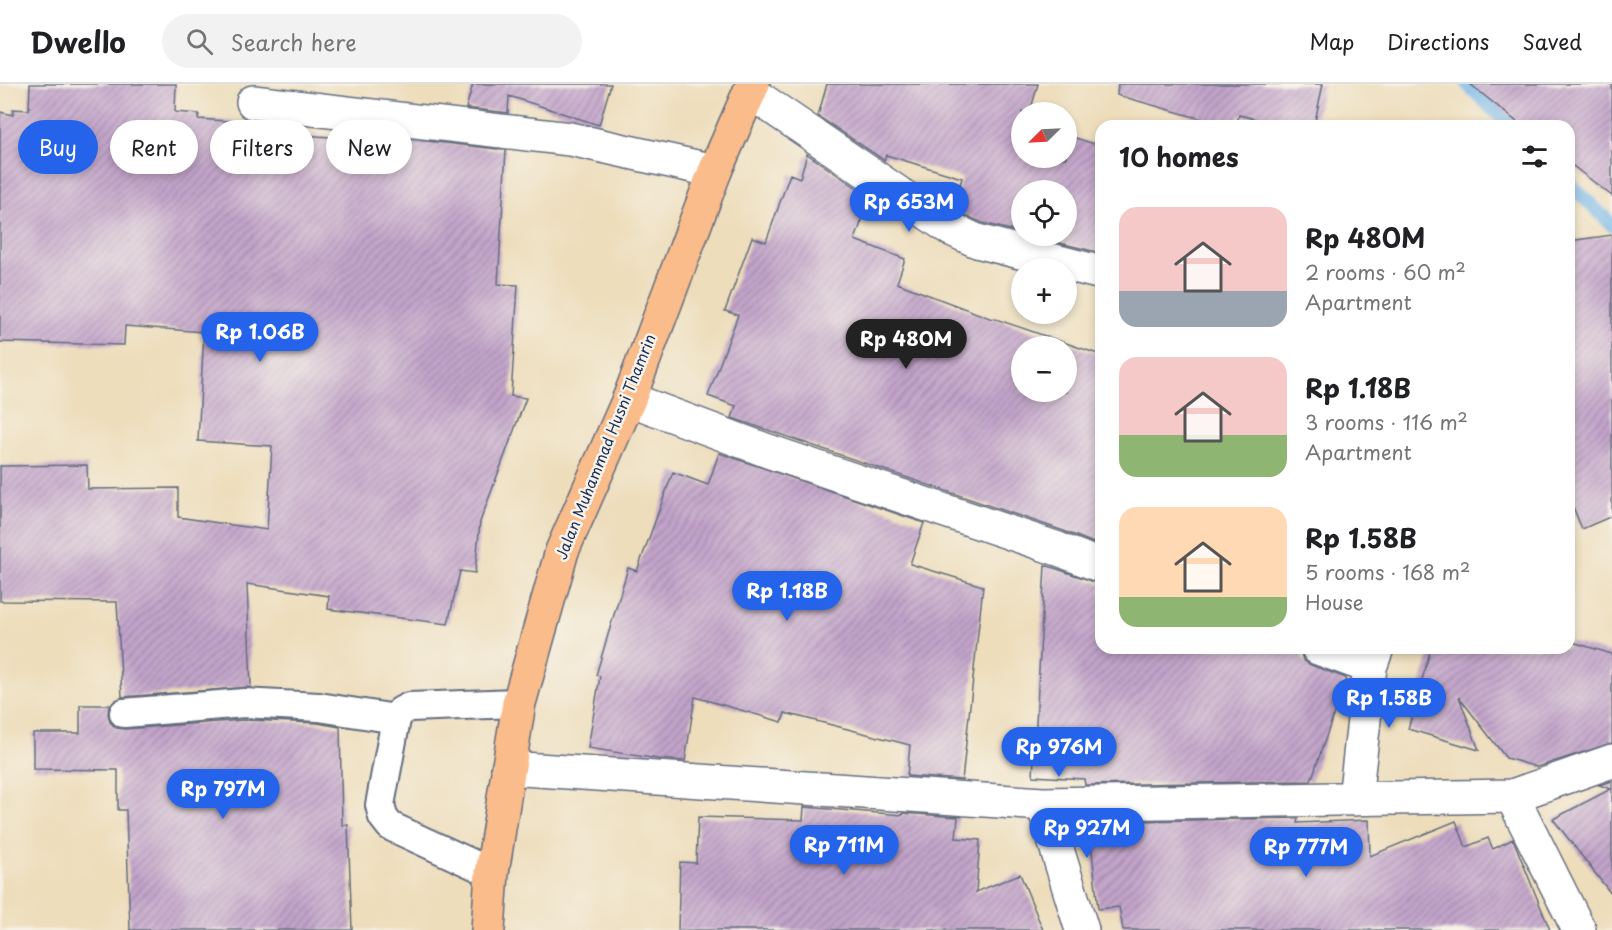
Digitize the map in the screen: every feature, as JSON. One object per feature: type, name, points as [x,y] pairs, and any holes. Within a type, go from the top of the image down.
[{"type":"main road","name":"Jalan Muhammad Husni Thamrin","points":[[488,930],[492,873],[519,703],[562,551],[629,399],[715,171],[752,88]]},
{"type":"street","points":[[752,88],[951,229],[977,241],[1095,271]]},
{"type":"street","points":[[253,102],[570,139],[715,171]]},
{"type":"street","points":[[629,399],[768,451],[1095,564]]},
{"type":"street","points":[[1352,654],[1374,658],[1355,799]]},
{"type":"street","points":[[508,768],[1043,804],[1512,796],[1612,761]]},
{"type":"street","points":[[1512,796],[1579,930]]},
{"type":"street","points":[[1043,804],[1082,930]]},
{"type":"lane","points":[[124,712],[244,703],[319,707],[396,719]]},
{"type":"lane","points":[[492,873],[390,826],[383,817],[380,805],[396,719],[401,711],[410,707],[519,703]]},
{"type":"building","points":[[30,84],[176,84],[175,112],[199,114],[198,119],[213,120],[210,120],[210,174],[314,174],[314,136],[326,137],[326,174],[412,174],[412,140],[506,150],[498,284],[518,285],[511,396],[526,398],[480,522],[475,573],[460,571],[448,624],[328,609],[329,596],[247,584],[251,687],[122,697],[117,602],[0,601],[0,466],[87,465],[88,489],[178,488],[178,517],[267,530],[272,446],[198,441],[204,332],[125,326],[124,345],[0,342],[0,112],[13,115],[13,109],[29,110]]},
{"type":"building","points":[[473,84],[611,84],[599,125],[509,96],[508,113],[466,108]]},
{"type":"building","points":[[827,84],[1038,84],[1033,102],[1011,102],[1011,168],[1077,168],[1077,138],[1095,144],[1095,252],[1072,246],[1077,246],[1077,180],[1011,180],[1011,230],[983,223],[953,208],[962,178],[886,155],[884,160],[818,116]]},
{"type":"building","points":[[1118,84],[1323,84],[1315,120],[1259,120],[1239,115],[1238,120],[1205,120],[1117,95]]},
{"type":"building","points":[[1470,84],[1612,84],[1612,196],[1575,168],[1575,120],[1515,120]]},
{"type":"building","points":[[807,154],[870,197],[855,240],[905,259],[897,283],[992,319],[1046,336],[1011,336],[1011,402],[1077,402],[1077,347],[1095,353],[1095,544],[732,418],[736,406],[708,396],[738,315],[725,311],[752,237],[766,242],[790,174],[800,178]]},
{"type":"building","points":[[1612,235],[1612,516],[1582,529],[1575,512],[1575,240]]},
{"type":"building","points":[[719,453],[924,523],[910,564],[983,586],[962,780],[907,776],[910,745],[785,713],[782,722],[695,697],[685,761],[588,748],[600,676],[596,675],[628,568],[637,571],[673,472],[708,485]]},
{"type":"building","points":[[1045,565],[1095,582],[1095,654],[1301,654],[1303,660],[1311,665],[1346,678],[1311,781],[1085,785],[1084,779],[1033,776]]},
{"type":"building","points":[[1575,643],[1612,654],[1612,743],[1537,767],[1506,758],[1459,697],[1479,750],[1408,729],[1429,654],[1575,654]]},
{"type":"building","points":[[80,705],[109,705],[110,722],[116,728],[125,729],[244,720],[317,723],[340,727],[342,825],[348,825],[352,930],[130,930],[126,810],[118,810],[118,770],[33,769],[33,733],[80,733]]},
{"type":"building","points":[[1612,781],[1612,895],[1553,819],[1611,789],[1599,785]]},
{"type":"building","points":[[804,807],[958,817],[956,838],[980,840],[976,892],[1020,874],[1043,930],[678,930],[680,862],[696,863],[698,817],[803,820]]},
{"type":"building","points":[[1298,818],[1297,823],[1369,820],[1370,856],[1456,821],[1466,847],[1488,838],[1493,849],[1513,839],[1550,930],[1123,930],[1119,907],[1098,909],[1089,822]]},
{"type":"waterway","points":[[1467,84],[1504,120]]},
{"type":"waterway","points":[[1575,189],[1612,225]]}]
